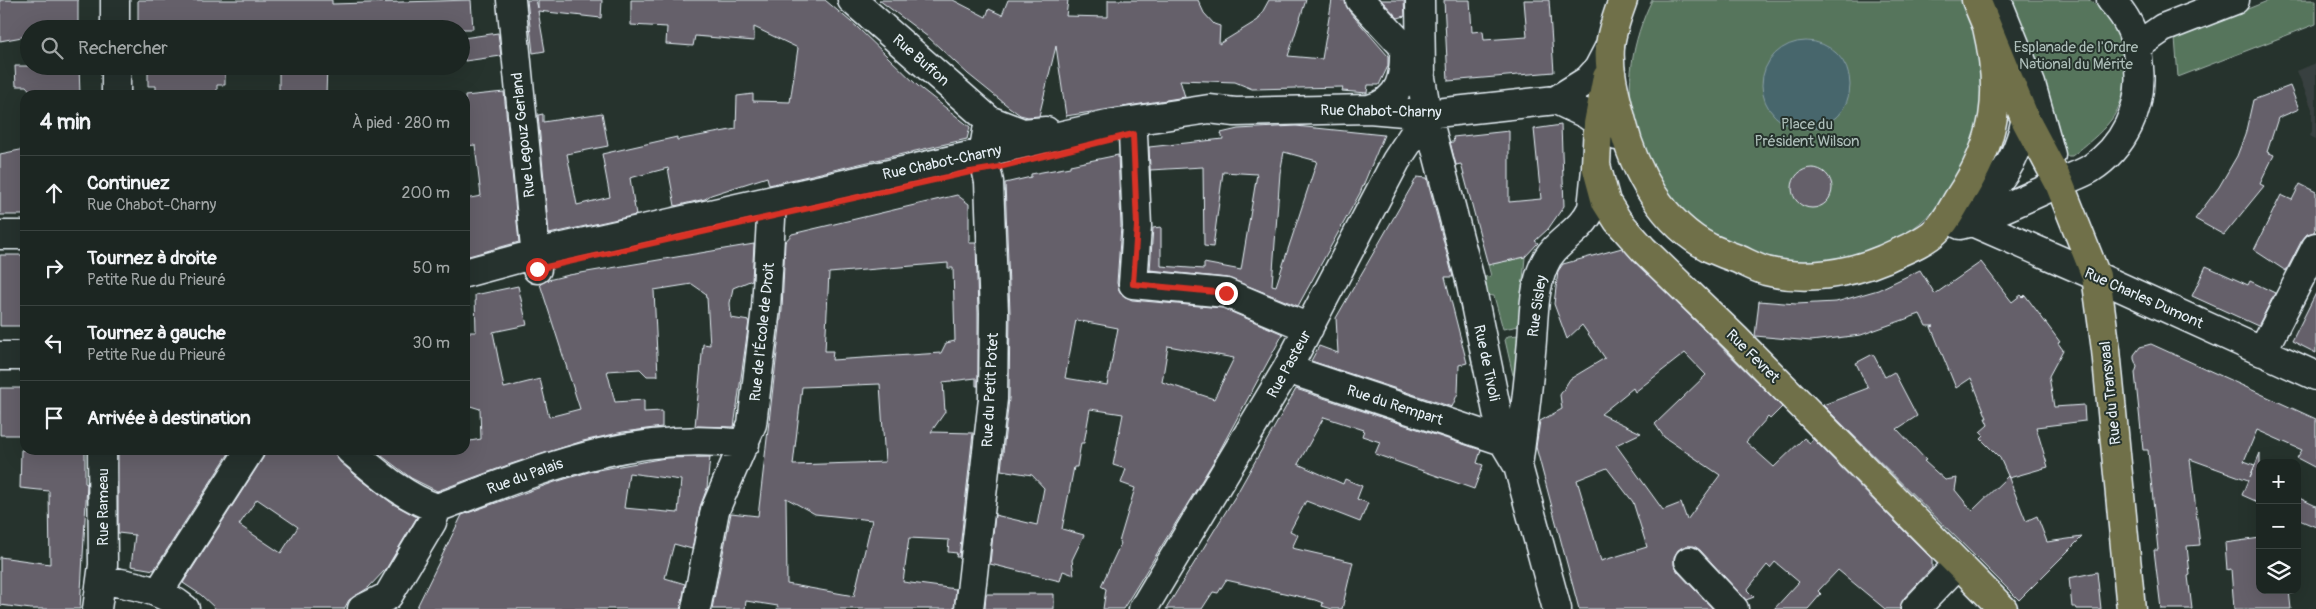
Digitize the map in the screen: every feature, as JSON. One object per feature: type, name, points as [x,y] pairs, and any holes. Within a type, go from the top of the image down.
[{"type":"main road","points":[[1623,0],[1610,55],[1627,143],[1642,179],[1657,201],[1673,219],[1709,248],[1766,271],[1818,275],[1844,272],[1873,264],[1937,230],[1975,174],[1993,122],[1996,86],[1994,58],[1987,27]]},
{"type":"main road","points":[[1976,0],[2026,122],[2059,183]]},
{"type":"main road","name":"Rue Fevret","points":[[1610,55],[1598,124],[1596,165],[1606,202],[1618,221],[1637,243],[1736,339],[2003,609]]},
{"type":"main road","name":"Rue du Transvaal","points":[[2059,183],[2096,276],[2106,350],[2131,609]]},
{"type":"street","points":[[115,0],[115,20]]},
{"type":"street","name":"Rue Legouz Gerland","points":[[511,0],[536,262]]},
{"type":"street","name":"Rue Buffon","points":[[852,0],[989,120],[1024,133],[1127,134]]},
{"type":"street","points":[[1360,0],[1404,47],[1421,78]]},
{"type":"street","points":[[1420,0],[1421,78]]},
{"type":"street","points":[[1997,0],[2031,84],[2059,183]]},
{"type":"street","points":[[2119,9],[2158,16],[2198,0]]},
{"type":"street","points":[[2137,46],[2163,28],[2235,0]]},
{"type":"street","points":[[1937,230],[1972,222],[2036,195],[2089,170],[2107,156],[2128,128],[2138,94],[2140,74],[2137,46],[2119,9]]},
{"type":"street","points":[[1369,109],[1381,106],[1397,89],[1405,65],[1404,47]]},
{"type":"street","name":"Rue Chabot-Charny","points":[[470,272],[536,262],[772,209],[970,172],[985,162],[1127,134],[1206,123],[1235,112],[1369,109],[1427,114],[1556,100],[1588,80],[1610,55]]},
{"type":"street","points":[[116,75],[116,90]]},
{"type":"street","name":"Rue de Tivoli","points":[[1421,78],[1427,114],[1470,280],[1503,441],[1518,466],[1557,609]]},
{"type":"street","points":[[1937,230],[1967,211],[1999,180],[2015,158],[2026,122],[2031,84]]},
{"type":"street","points":[[1556,100],[1586,114],[1627,143]]},
{"type":"street","name":"Rue Pasteur","points":[[1143,609],[1287,369],[1302,324],[1396,161],[1427,114]]},
{"type":"street","points":[[985,162],[989,120]]},
{"type":"street","points":[[1127,134],[1137,226],[1133,284],[1226,293],[1302,324]]},
{"type":"street","name":"Rue du Petit Potet","points":[[969,609],[993,399],[994,314],[985,162]]},
{"type":"street","name":"Rue Sisley","points":[[1518,466],[1527,405],[1539,278],[1548,257],[1578,229],[1592,208],[1596,165]]},
{"type":"street","name":"Rue de l'École de Droit","points":[[696,609],[715,510],[752,424],[766,308],[772,209]]},
{"type":"street","name":"Rue Charles Dumont","points":[[1972,222],[2316,376]]},
{"type":"street","points":[[0,235],[20,236]]},
{"type":"street","points":[[2262,352],[2316,247]]},
{"type":"street","name":"Rue Chabot-Charny","points":[[470,282],[536,262]]},
{"type":"street","points":[[0,356],[20,356]]},
{"type":"street","name":"Rue du Rempart","points":[[1287,369],[1503,441]]},
{"type":"street","name":"Rue du Palais","points":[[437,508],[561,462],[634,445],[691,441],[745,444]]},
{"type":"street","name":"Rue Rameau","points":[[97,609],[102,573],[102,455]]},
{"type":"street","points":[[164,585],[247,455]]},
{"type":"street","points":[[356,455],[374,470],[422,503],[437,508],[432,522],[390,602],[362,609]]},
{"type":"street","points":[[1689,561],[1734,609]]},
{"type":"street","points":[[1915,609],[1958,564]]},
{"type":"street","points":[[102,573],[141,587],[164,585]]},
{"type":"street","points":[[164,585],[185,609]]},
{"type":"shaded area","points":[[2316,63],[2316,139],[2310,136],[2312,131],[2312,109],[2297,71]]},
{"type":"green space","name":"Place du Président Wilson","points":[[1652,0],[1961,0],[1972,22],[1980,46],[1985,82],[1984,99],[1977,131],[1970,155],[1959,177],[1929,215],[1910,231],[1889,244],[1867,254],[1843,261],[1783,263],[1727,242],[1702,230],[1677,207],[1657,181],[1643,154],[1634,124],[1630,94],[1632,63],[1639,31]]},
{"type":"green space","name":"Esplanade de l'Ordre National du Mérite","points":[[2004,0],[2089,0],[2102,10],[2112,24],[2119,39],[2124,56],[2125,73],[2124,90],[2119,106],[2111,120],[2102,130],[2072,156],[2066,156]]},
{"type":"green space","points":[[2270,0],[2316,0],[2316,24],[2178,77],[2175,38]]},
{"type":"green space","points":[[1525,257],[1519,326],[1503,329],[1494,296],[1487,295],[1485,277],[1491,276],[1488,265]]},
{"type":"green space","points":[[1519,335],[1516,378],[1513,375],[1505,340],[1508,336]]},
{"type":"water","points":[[1797,41],[1815,41],[1831,48],[1843,60],[1850,76],[1850,94],[1843,110],[1831,122],[1815,129],[1797,129],[1781,122],[1769,110],[1762,94],[1762,76],[1769,60],[1781,48]]},
{"type":"building","points":[[0,0],[78,0],[78,20],[20,20],[20,37],[0,41]]},
{"type":"building","points":[[138,0],[332,0],[332,4],[471,0],[473,29],[470,29],[470,20],[138,20]]},
{"type":"building","points":[[527,0],[536,0],[538,8],[538,0],[602,0],[601,18],[538,11],[545,51],[533,53]]},
{"type":"building","points":[[631,0],[825,0],[857,27],[918,86],[970,127],[967,139],[769,185],[767,177],[711,195],[705,199],[675,206],[668,168],[630,178],[636,215],[549,234],[538,115],[543,114],[543,122],[602,113],[608,146],[567,154],[577,205],[610,197],[602,154],[677,137],[677,140],[736,129],[737,96],[753,94],[753,101],[790,102],[798,48],[754,27],[754,41],[695,36],[693,46],[666,44],[667,27],[631,25]]},
{"type":"building","points":[[879,0],[953,0],[986,17],[989,9],[1002,15],[1008,0],[1068,0],[1066,16],[1108,17],[1108,0],[1198,0],[1204,13],[1214,24],[1220,26],[1219,44],[1258,20],[1269,0],[1306,0],[1288,56],[1322,59],[1332,0],[1345,0],[1349,11],[1388,56],[1388,66],[1379,85],[1368,85],[1367,93],[1342,91],[1343,87],[1252,89],[1235,82],[1180,80],[1185,97],[1066,116],[1056,46],[1039,116],[1028,117],[1020,115],[1009,107],[968,74],[928,37]]},
{"type":"building","points":[[1381,0],[1404,0],[1405,16],[1398,18]]},
{"type":"building","points":[[1444,0],[1470,0],[1472,32],[1483,31],[1484,40],[1527,37],[1524,0],[1549,0],[1554,72],[1448,81]]},
{"type":"building","points":[[498,33],[501,56],[470,60],[470,37]]},
{"type":"building","points":[[15,66],[20,66],[20,75],[79,75],[80,90],[30,90],[26,86],[16,86]]},
{"type":"building","points":[[148,75],[225,75],[225,85],[217,85],[217,90],[156,90],[156,86],[148,86]]},
{"type":"building","points":[[279,75],[327,75],[326,90],[279,90]]},
{"type":"building","points":[[2290,86],[2299,109],[2278,118],[2267,152],[2274,155],[2260,184],[2264,186],[2224,235],[2195,219],[2219,187],[2237,156],[2245,135],[2253,100]]},
{"type":"building","points":[[504,92],[519,242],[470,256],[470,198],[481,196],[475,145],[470,146],[470,95]]},
{"type":"building","points":[[1561,125],[1564,206],[1548,229],[1535,241],[1538,243],[1525,257],[1488,265],[1461,164],[1456,165],[1450,142],[1454,142],[1453,137],[1509,131],[1509,202],[1541,199],[1534,129]]},
{"type":"building","points":[[1296,126],[1384,135],[1360,193],[1298,306],[1228,278],[1150,270],[1153,228],[1161,227],[1161,266],[1204,269],[1204,263],[1241,270],[1257,174],[1223,172],[1213,247],[1204,246],[1203,167],[1150,170],[1149,147],[1223,139],[1221,133],[1238,129]],"holes":[[[1284,152],[1317,161],[1276,286],[1272,285],[1280,173]]]},
{"type":"building","points":[[20,150],[20,215],[0,215],[0,154]]},
{"type":"building","points":[[1118,155],[1121,226],[1117,283],[1119,290],[1124,296],[1132,300],[1222,308],[1283,334],[1215,459],[1123,609],[1103,609],[1106,589],[1101,586],[1121,543],[1119,542],[1135,488],[1121,483],[1126,469],[1113,465],[1123,414],[1090,409],[1084,443],[1081,443],[1077,467],[1074,467],[1062,529],[1084,535],[1072,560],[1074,575],[1063,571],[1060,581],[990,564],[995,515],[1037,525],[1044,488],[1032,475],[1001,470],[1009,399],[1010,312],[1005,183],[1031,177],[1031,174],[1070,167],[1070,165]],"holes":[[[1076,320],[1118,328],[1107,385],[1065,378]],[[1168,346],[1234,358],[1214,399],[1162,382]]]},
{"type":"building","points":[[1816,168],[1823,171],[1829,177],[1832,188],[1831,196],[1823,205],[1816,208],[1808,208],[1801,205],[1793,196],[1792,184],[1795,177],[1804,169]]},
{"type":"building","points":[[1417,177],[1427,178],[1453,277],[1445,277],[1467,363],[1459,365],[1458,393],[1452,407],[1311,361],[1319,346],[1338,353],[1336,318]]},
{"type":"building","points":[[2300,184],[2316,192],[2316,227],[2314,232],[2307,234],[2302,240],[2286,271],[2254,250],[2281,195],[2292,200]]},
{"type":"building","points":[[957,195],[969,204],[969,243],[976,243],[978,386],[976,386],[976,378],[943,382],[945,412],[931,432],[973,433],[959,557],[956,557],[957,553],[948,552],[949,540],[909,538],[903,582],[956,589],[954,609],[777,609],[778,606],[746,601],[745,609],[712,609],[731,513],[758,516],[782,310],[785,242],[792,234]],"holes":[[[948,263],[948,268],[953,268],[955,341],[946,343],[941,353],[832,360],[833,351],[825,351],[829,273]],[[880,384],[885,462],[793,465],[802,387]],[[786,498],[815,514],[872,520],[854,596],[787,584]]]},
{"type":"building","points":[[754,244],[752,280],[733,288],[730,303],[731,318],[749,321],[734,427],[695,426],[703,344],[710,345],[707,298],[705,293],[692,284],[654,290],[658,376],[647,376],[640,369],[607,371],[615,402],[644,400],[644,412],[662,411],[662,427],[623,432],[583,441],[508,465],[437,491],[411,478],[381,455],[470,455],[470,441],[481,439],[480,409],[470,406],[470,332],[476,332],[475,295],[518,286],[527,325],[493,332],[504,388],[540,379],[549,417],[580,409],[540,284],[569,275]]},
{"type":"building","points":[[1622,248],[1782,407],[1770,419],[1768,417],[1746,442],[1774,467],[1804,438],[1810,443],[1813,439],[1932,559],[1932,568],[1904,598],[1900,609],[1885,609],[1838,570],[1818,591],[1821,594],[1808,609],[1774,609],[1799,582],[1775,562],[1770,568],[1767,565],[1747,590],[1754,597],[1746,600],[1700,550],[1694,546],[1686,546],[1678,550],[1674,557],[1674,565],[1678,572],[1713,609],[1579,609],[1536,447],[1540,421],[1562,409],[1560,395],[1570,379],[1605,358],[1582,325],[1567,339],[1554,304],[1558,271],[1563,264]],"holes":[[[1685,353],[1706,375],[1655,424],[1664,437],[1720,475],[1687,520],[1681,503],[1663,510],[1616,445],[1641,433],[1601,414],[1633,388],[1635,392]],[[1607,468],[1633,502],[1647,547],[1601,561],[1577,480]]]},
{"type":"building","points":[[0,255],[20,255],[20,326],[0,326]]},
{"type":"building","points":[[1981,262],[2012,302],[2021,295],[2023,297],[2025,295],[2060,342],[2058,343],[2063,350],[2049,376],[2054,407],[2084,405],[2085,421],[2036,427],[2048,467],[2009,478],[2000,458],[1981,439],[1984,436],[1980,432],[1988,425],[1985,418],[1987,418],[1971,378],[1956,388],[1931,327],[1934,326],[1926,326],[1920,314],[1861,335],[1811,341],[1755,336],[1759,301],[1796,304],[1836,302],[1878,290],[1920,270],[1935,294]]},
{"type":"building","points":[[2206,266],[2248,285],[2250,281],[2275,293],[2258,326],[2192,296]]},
{"type":"building","points":[[2316,293],[2316,353],[2292,341]]},
{"type":"building","points":[[2151,344],[2316,419],[2316,468],[2297,458],[2302,450],[2257,430],[2244,461],[2255,465],[2256,463],[2256,501],[2242,495],[2248,480],[2190,459],[2200,545],[2187,546],[2192,609],[2161,609],[2154,550],[2158,550],[2148,450],[2143,450],[2135,373],[2137,367],[2134,355],[2140,347]]},
{"type":"building","points":[[1873,354],[1885,377],[1894,372],[1917,416],[1897,429],[1926,460],[1924,461],[1945,480],[1957,478],[1955,490],[1972,511],[2008,476],[2026,521],[2037,516],[2047,542],[2082,537],[2019,600],[1823,405],[1868,388],[1856,363]]},
{"type":"building","points":[[0,388],[20,388],[20,435],[0,435]]},
{"type":"building","points":[[1296,389],[1481,450],[1477,463],[1483,465],[1474,489],[1375,454],[1380,442],[1362,436],[1364,430],[1324,417],[1298,464],[1343,484],[1345,479],[1362,486],[1357,499],[1368,503],[1360,522],[1306,501],[1290,531],[1298,535],[1292,548],[1353,562],[1342,609],[1332,609],[1322,606],[1323,603],[1315,600],[1226,580],[1218,593],[1213,592],[1202,609],[1166,609],[1236,495]]},
{"type":"building","points":[[21,455],[85,455],[85,483],[87,484],[80,609],[31,609],[0,605],[0,557],[50,564],[49,491],[20,488]]},
{"type":"building","points":[[118,455],[228,455],[154,570],[131,566],[135,535],[118,533]]},
{"type":"building","points":[[264,455],[337,455],[340,462],[360,479],[393,504],[417,517],[386,569],[368,588],[349,600],[344,609],[216,609],[201,595],[183,583]],"holes":[[[257,499],[298,527],[281,553],[239,525]]]},
{"type":"building","points":[[710,457],[707,488],[700,507],[692,549],[674,544],[665,578],[685,584],[681,609],[416,609],[462,515],[592,471],[665,458]],"holes":[[[629,473],[681,480],[678,513],[624,508]]]},
{"type":"building","points":[[2301,499],[2316,506],[2316,527],[2301,521]]},
{"type":"building","points":[[2256,539],[2256,594],[2289,594],[2291,609],[2234,609],[2231,569],[2227,570],[2225,543]]},
{"type":"building","points":[[2097,572],[2101,609],[2077,609],[2072,607],[2069,578]]},
{"type":"building","points":[[986,594],[1054,594],[1054,609],[985,609]]},
{"type":"route","points":[[537,269],[562,262],[772,218],[970,172],[987,170],[1133,134],[1137,226],[1133,284],[1226,293]]}]
